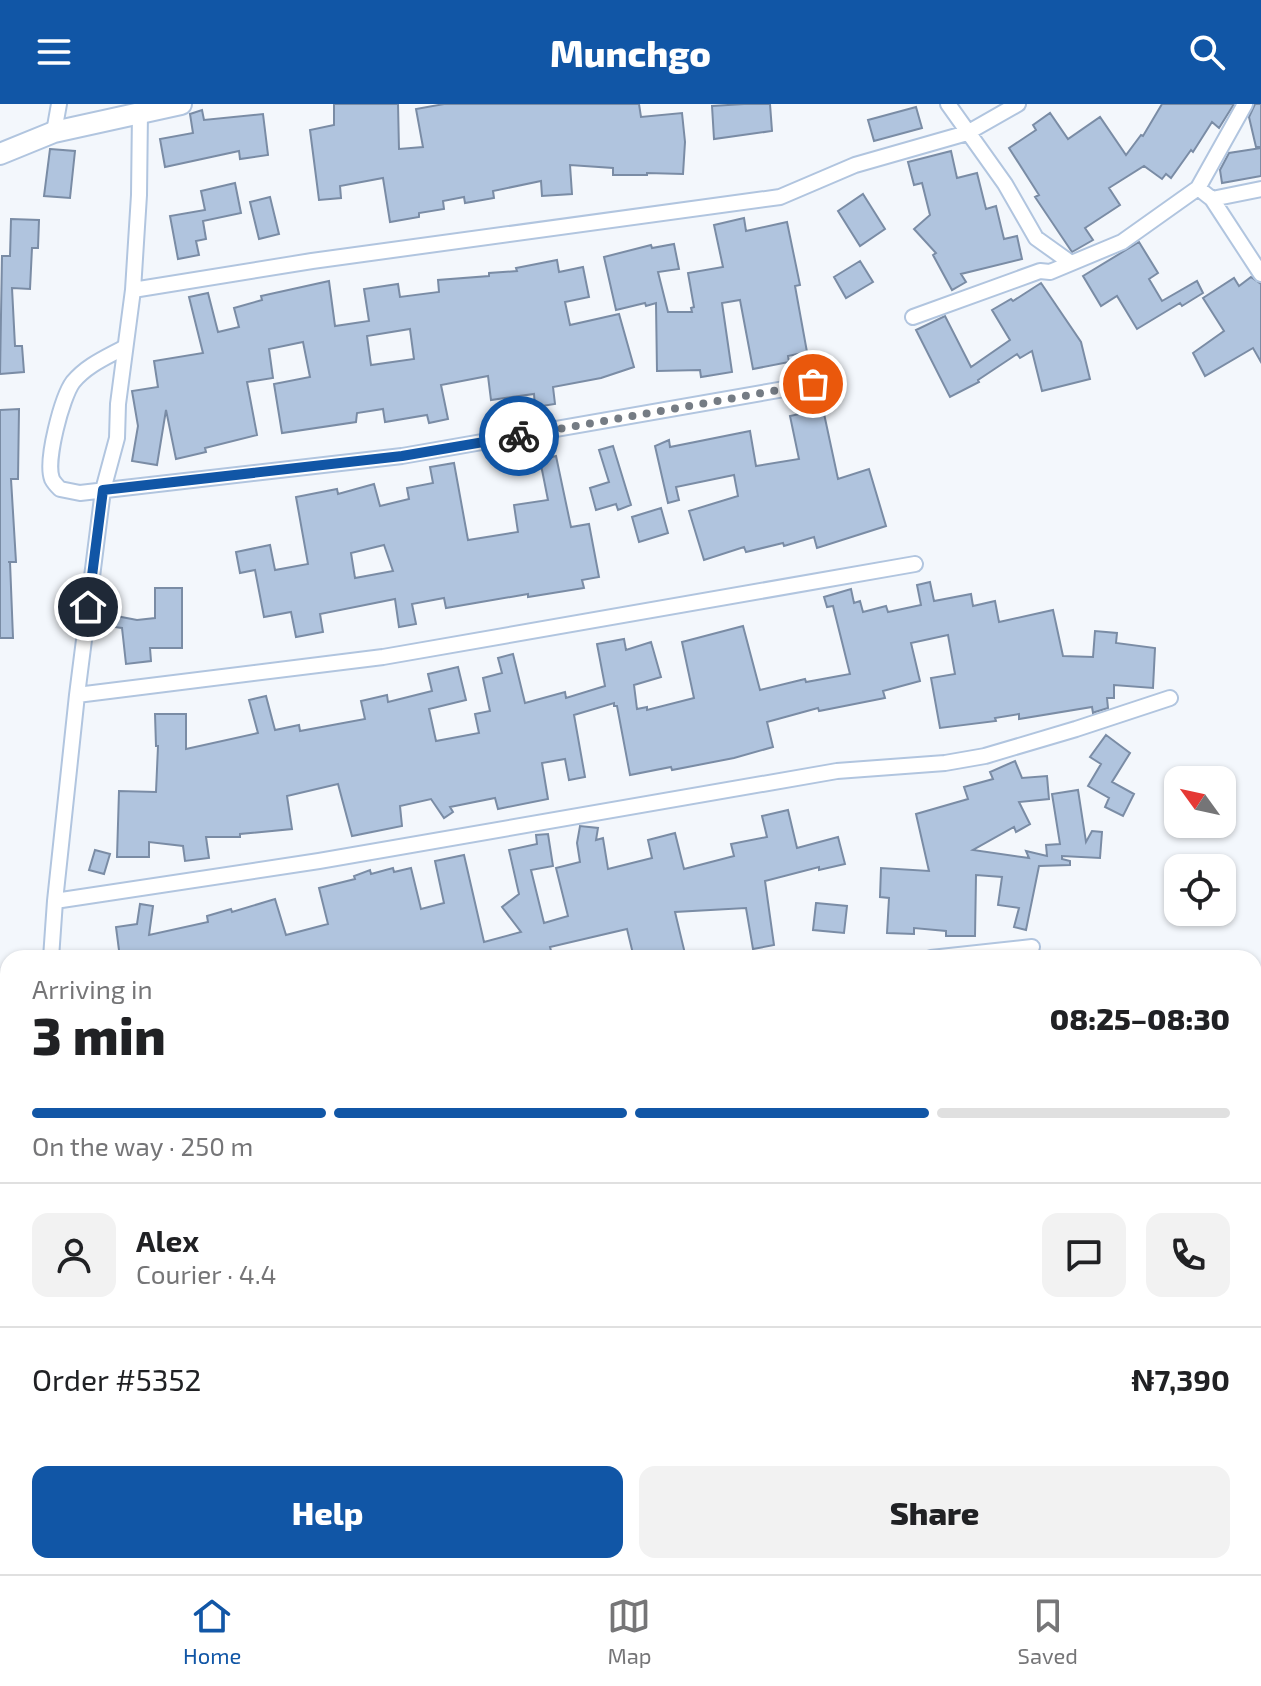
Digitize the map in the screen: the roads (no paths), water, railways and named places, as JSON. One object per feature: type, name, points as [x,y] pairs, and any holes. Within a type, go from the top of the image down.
[{"type":"street","points":[[54,132],[59,104]]},
{"type":"street","points":[[0,154],[54,132],[181,104]]},
{"type":"street","points":[[948,104],[1005,184],[1036,238],[1071,263]]},
{"type":"street","points":[[133,290],[312,261],[780,197],[855,165],[967,133],[1018,104]]},
{"type":"street","points":[[913,317],[1040,271],[1050,272],[1122,242],[1198,188],[1245,104]]},
{"type":"street","points":[[52,950],[77,695],[103,490],[117,438],[118,404],[133,290],[140,112]]},
{"type":"street","points":[[1198,188],[1212,199],[1261,274]]},
{"type":"street","points":[[1212,199],[1261,189]]},
{"type":"street","points":[[125,347],[91,364],[65,394],[50,462],[52,478],[60,489],[80,493],[402,456],[813,384]]},
{"type":"street","points":[[77,695],[383,657],[915,564]]},
{"type":"street","points":[[55,901],[319,861],[837,771],[945,763],[985,756],[1170,698]]},
{"type":"street","points":[[1004,950],[1032,947]]}]
